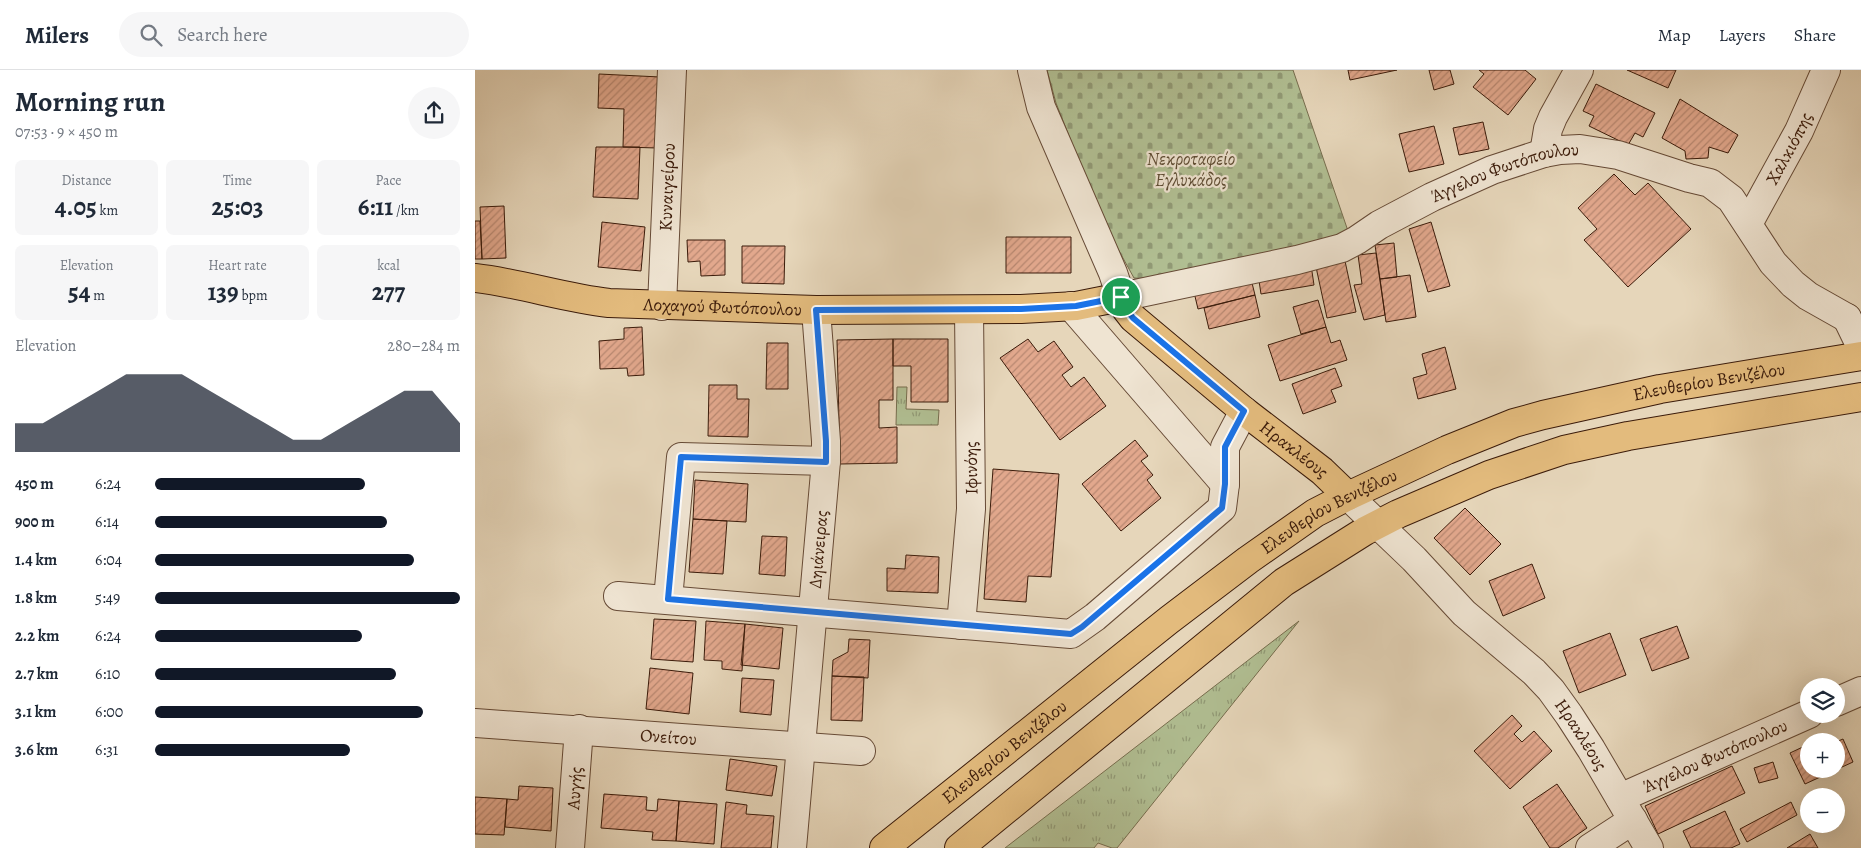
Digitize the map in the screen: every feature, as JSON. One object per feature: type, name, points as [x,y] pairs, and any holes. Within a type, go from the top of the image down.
[{"type":"main road","name":"Λοχαγού Φωτόπουλου","points":[[475,278],[493,280],[581,300],[609,304],[662,306],[816,310],[1021,309],[1071,306],[1121,297]]},
{"type":"main road","name":"Ηρακλέους","points":[[1121,297],[1126,309],[1133,318],[1244,411],[1322,470],[1348,496]]},
{"type":"main road","name":"Ελευθερίου Βενιζέλου","points":[[883,848],[1161,626],[1248,560],[1315,513],[1348,496],[1447,450],[1514,423],[1543,415],[1660,389],[1861,356]]},
{"type":"main road","name":"Ελευθερίου Βενιζέλου","points":[[959,848],[1278,587],[1376,525],[1466,483],[1564,450],[1646,433],[1861,397]]},
{"type":"street","name":"Κυναιγείρου","points":[[662,306],[672,70]]},
{"type":"street","name":"Ηρακλέους","points":[[1032,70],[1041,107],[1113,273],[1121,297]]},
{"type":"street","points":[[1544,153],[1553,117],[1579,70]]},
{"type":"street","name":"Χαλκιόπης","points":[[1748,224],[1799,131],[1826,70]]},
{"type":"street","name":"Άγγελου Φωτόπουλου","points":[[1121,297],[1297,260],[1342,248],[1432,196],[1492,170],[1544,153],[1571,149],[1605,152],[1710,184],[1731,199],[1773,264],[1793,284],[1808,296],[1854,315]]},
{"type":"street","points":[[1071,306],[1225,484]]},
{"type":"street","name":"Δηιάνειρας","points":[[792,848],[826,462],[816,310]]},
{"type":"street","name":"Ιφινόης","points":[[961,625],[971,509],[969,310]]},
{"type":"street","points":[[1854,315],[1861,347]]},
{"type":"street","points":[[619,596],[1071,634],[1095,617],[1222,508],[1225,484],[1225,447],[1244,411]]},
{"type":"street","points":[[668,599],[681,457],[826,462]]},
{"type":"street","name":"Ηρακλέους","points":[[1348,496],[1413,559],[1464,613],[1534,672],[1569,714],[1649,848]]},
{"type":"street","points":[[1845,698],[1861,691]]},
{"type":"street","name":"Άγγελου Φωτόπουλου","points":[[1590,848],[1626,809],[1800,719]]},
{"type":"street","name":"Ονείτου","points":[[475,723],[861,750]]},
{"type":"street","name":"Αυγής","points":[[570,848],[579,729]]},
{"type":"green space","name":"Νεκροταφείο Εγλυκάδος","points":[[1047,70],[1293,70],[1348,231],[1315,246],[1152,279],[1134,278],[1103,222],[1056,103]]},
{"type":"green space","points":[[897,387],[907,387],[906,409],[939,410],[938,425],[896,425]]},
{"type":"green space","points":[[1299,621],[1117,848],[1098,843],[1094,848],[1005,848]]},
{"type":"building","points":[[1348,70],[1397,70],[1350,80]]},
{"type":"building","points":[[1429,70],[1450,70],[1454,84],[1434,90]]},
{"type":"building","points":[[1479,70],[1525,70],[1536,79],[1508,115],[1473,87],[1484,74]]},
{"type":"building","points":[[1627,70],[1676,70],[1668,88]]},
{"type":"building","points":[[599,74],[660,77],[657,148],[623,147],[624,109],[598,108]]},
{"type":"building","points":[[1596,84],[1655,113],[1643,137],[1635,133],[1628,145],[1589,126],[1594,116],[1583,111]]},
{"type":"building","points":[[1680,99],[1738,135],[1728,153],[1709,147],[1708,158],[1686,159],[1685,151],[1662,138]]},
{"type":"building","points":[[1483,122],[1489,149],[1459,155],[1453,128]]},
{"type":"building","points":[[1434,126],[1444,164],[1409,172],[1399,134]]},
{"type":"building","points":[[596,147],[640,147],[638,199],[593,197]]},
{"type":"building","points":[[1614,174],[1635,195],[1648,183],[1691,229],[1628,287],[1584,240],[1597,229],[1578,208]]},
{"type":"building","points":[[504,206],[506,258],[482,259],[480,207]]},
{"type":"building","points":[[475,221],[480,221],[482,259],[475,259]]},
{"type":"building","points":[[602,222],[645,227],[641,271],[598,267]]},
{"type":"building","points":[[1431,222],[1450,286],[1428,292],[1409,229]]},
{"type":"building","points":[[1006,237],[1071,237],[1071,273],[1006,273]]},
{"type":"building","points":[[687,240],[725,240],[725,275],[701,276],[700,261],[688,262]]},
{"type":"building","points":[[1394,243],[1397,277],[1380,279],[1375,245]]},
{"type":"building","points":[[742,246],[785,246],[784,284],[742,283]]},
{"type":"building","points":[[1376,253],[1385,315],[1364,320],[1354,285],[1362,284],[1358,255]]},
{"type":"building","points":[[1345,261],[1356,312],[1327,318],[1316,267]]},
{"type":"building","points":[[1311,265],[1314,285],[1261,294],[1258,274]]},
{"type":"building","points":[[1250,275],[1255,295],[1198,309],[1193,288]]},
{"type":"building","points":[[1410,275],[1416,317],[1386,322],[1380,279]]},
{"type":"building","points":[[1255,295],[1260,317],[1209,329],[1204,308]]},
{"type":"building","points":[[1318,300],[1326,327],[1301,334],[1293,307]]},
{"type":"building","points":[[642,327],[644,375],[628,376],[627,368],[600,369],[599,341],[624,339],[624,328]]},
{"type":"building","points":[[1326,327],[1331,343],[1340,340],[1347,360],[1280,381],[1268,345]]},
{"type":"building","points":[[893,339],[893,400],[879,400],[879,428],[897,427],[897,463],[840,464],[837,340]]},
{"type":"building","points":[[893,339],[948,339],[948,402],[911,402],[911,366],[893,366]]},
{"type":"building","points":[[1028,339],[1038,352],[1054,341],[1073,367],[1062,375],[1071,387],[1084,377],[1106,406],[1060,440],[1000,358]]},
{"type":"building","points":[[767,343],[788,343],[788,389],[766,389]]},
{"type":"building","points":[[1445,347],[1456,389],[1418,399],[1413,378],[1427,374],[1422,354]]},
{"type":"building","points":[[1335,368],[1342,386],[1331,390],[1336,402],[1303,414],[1292,384]]},
{"type":"building","points":[[709,385],[737,385],[737,399],[749,399],[748,437],[708,436]]},
{"type":"building","points":[[1135,440],[1148,456],[1141,461],[1153,475],[1147,480],[1161,498],[1121,531],[1082,484]]},
{"type":"building","points":[[993,469],[1059,474],[1051,577],[1028,576],[1026,602],[984,599]]},
{"type":"building","points":[[695,480],[748,484],[746,522],[693,519]]},
{"type":"building","points":[[1465,508],[1501,544],[1470,575],[1434,538]]},
{"type":"building","points":[[693,519],[727,521],[723,574],[689,572]]},
{"type":"building","points":[[762,536],[787,537],[785,576],[759,574]]},
{"type":"building","points":[[906,555],[939,557],[938,593],[887,591],[887,568],[905,569]]},
{"type":"building","points":[[1532,564],[1545,598],[1503,616],[1489,581]]},
{"type":"building","points":[[654,619],[696,621],[693,662],[651,659]]},
{"type":"building","points":[[706,621],[745,624],[742,671],[722,669],[722,661],[704,660]]},
{"type":"building","points":[[745,624],[783,628],[779,669],[741,665]]},
{"type":"building","points":[[1677,626],[1689,658],[1652,671],[1640,639]]},
{"type":"building","points":[[1610,633],[1626,675],[1579,693],[1563,651]]},
{"type":"building","points":[[849,639],[870,640],[868,678],[832,676],[833,660],[848,652]]},
{"type":"building","points":[[650,668],[693,673],[689,714],[646,709]]},
{"type":"building","points":[[832,676],[864,677],[862,721],[831,720]]},
{"type":"building","points":[[742,678],[774,680],[771,715],[740,712]]},
{"type":"building","points":[[1512,715],[1522,726],[1514,734],[1522,742],[1534,731],[1552,751],[1510,789],[1474,751]]},
{"type":"building","points":[[1845,744],[1853,762],[1845,766]]},
{"type":"building","points":[[1800,748],[1800,774],[1790,753]]},
{"type":"building","points":[[730,759],[777,766],[772,796],[726,790]]},
{"type":"building","points":[[1773,762],[1778,778],[1759,783],[1754,768]]},
{"type":"building","points":[[1732,766],[1745,793],[1658,834],[1645,806]]},
{"type":"building","points":[[1802,778],[1818,778],[1805,784]]},
{"type":"building","points":[[1557,784],[1587,828],[1558,848],[1550,848],[1523,807]]},
{"type":"building","points":[[519,786],[553,788],[551,831],[505,827],[507,799],[518,800]]},
{"type":"building","points":[[604,794],[647,797],[646,810],[657,811],[658,799],[679,801],[676,841],[652,840],[653,832],[601,828]]},
{"type":"building","points":[[475,797],[507,799],[504,835],[475,834]]},
{"type":"building","points":[[679,801],[717,804],[714,844],[676,841]]},
{"type":"building","points":[[726,802],[747,805],[746,814],[774,816],[771,848],[721,848]]},
{"type":"building","points":[[1791,802],[1797,815],[1747,842],[1740,829]]},
{"type":"building","points":[[1725,811],[1740,844],[1731,848],[1691,848],[1683,831]]},
{"type":"building","points":[[1810,834],[1818,848],[1787,848]]},
{"type":"route","points":[[1121,297],[1126,309],[1133,318],[1244,411],[1225,447],[1225,484],[1222,508],[1082,627],[1071,634],[668,599],[681,457],[826,462],[816,310],[1021,309],[1076,306],[1121,297]]}]
